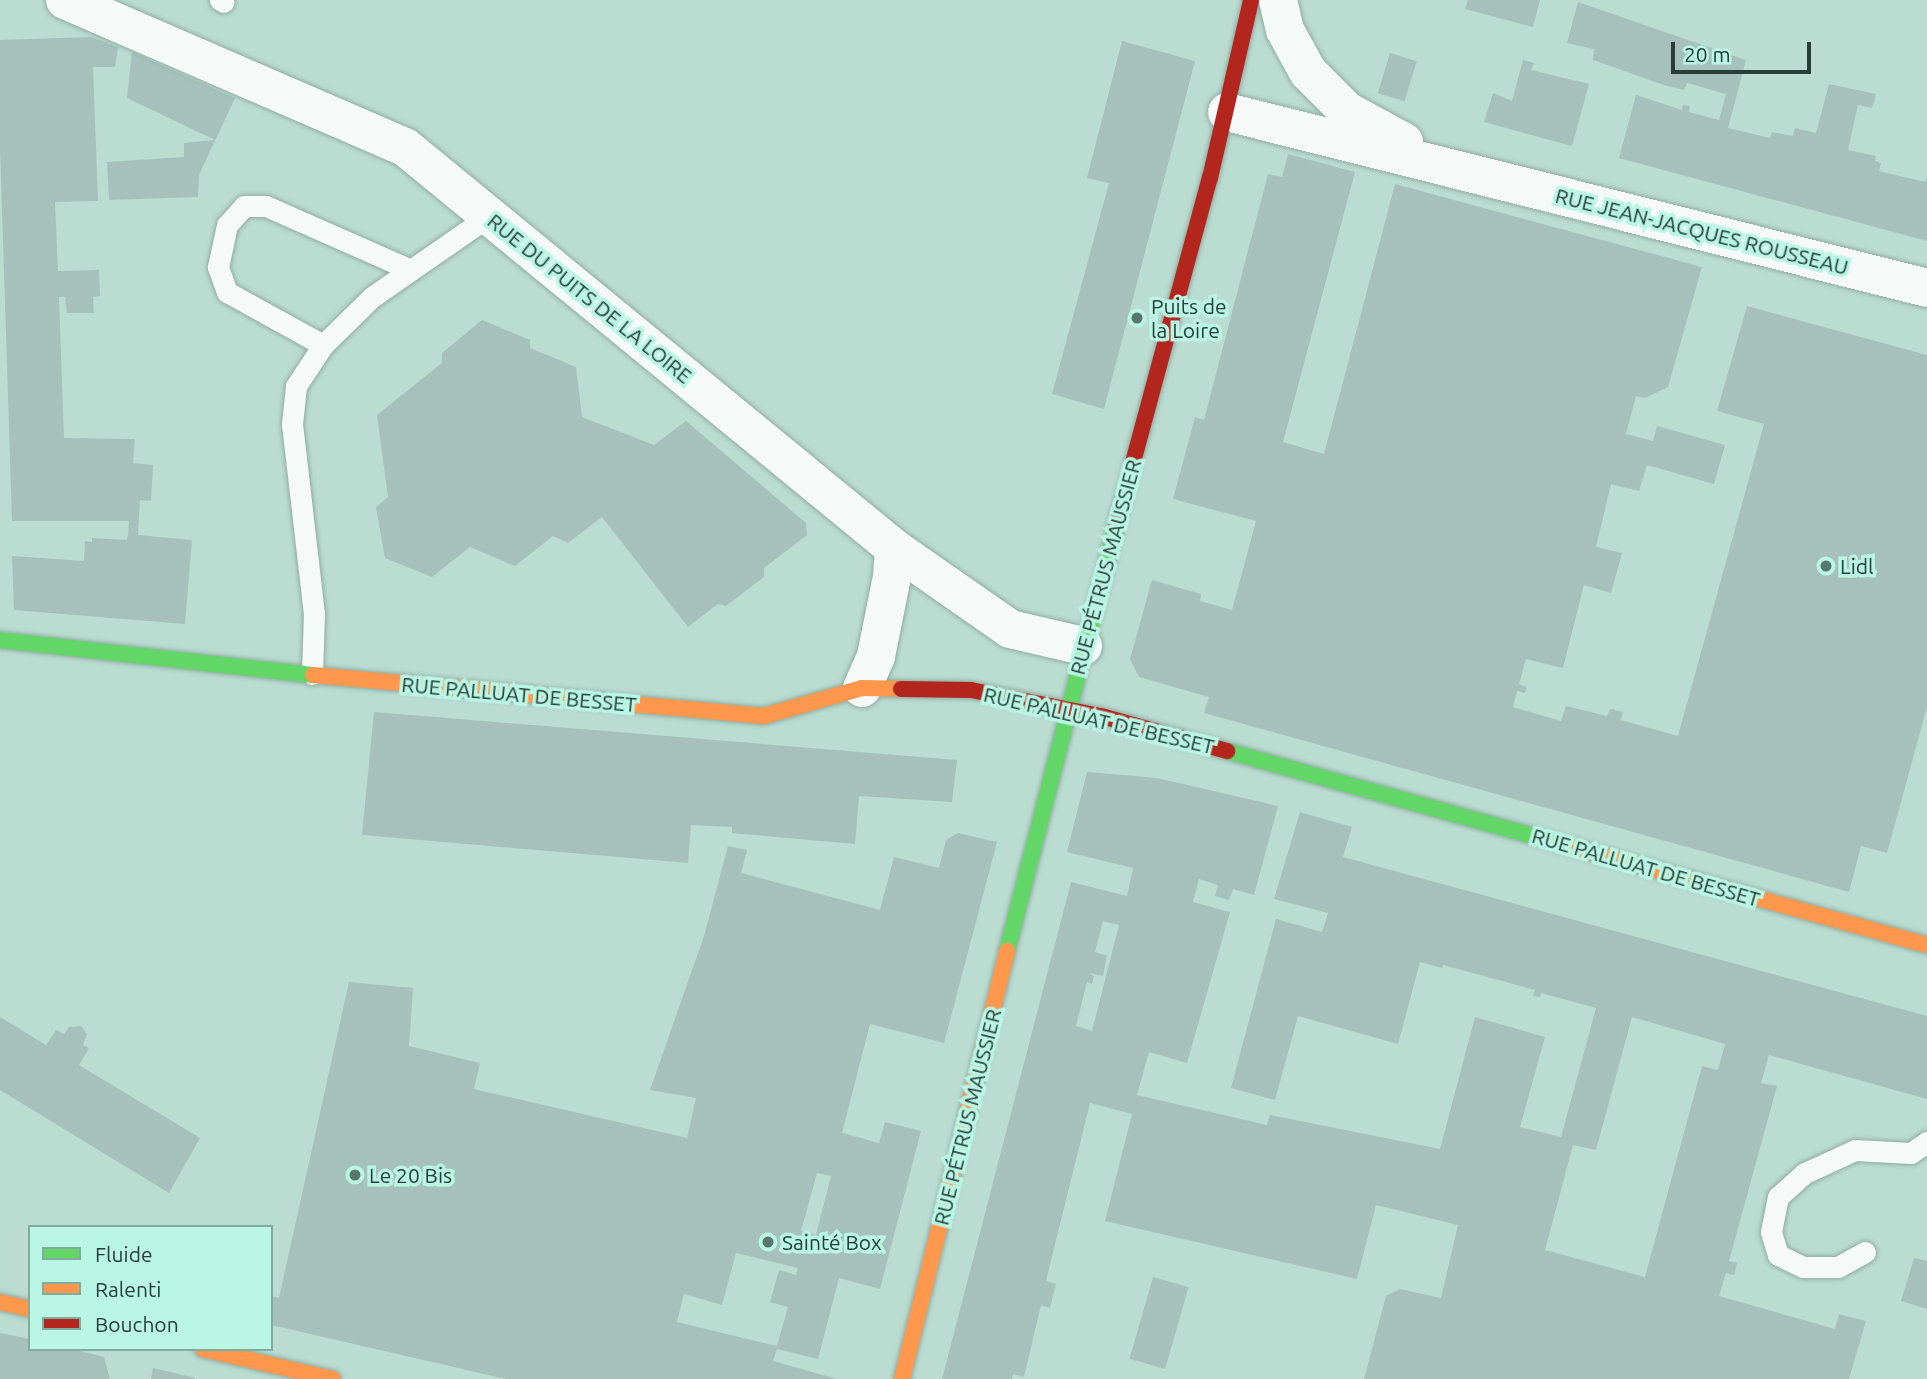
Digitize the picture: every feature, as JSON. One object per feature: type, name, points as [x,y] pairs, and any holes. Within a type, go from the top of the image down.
[{"type":"main road","name":"RUE PÉTRUS MAUSSIER","points":[[902,1379],[1083,646],[1227,112],[1251,0]]},
{"type":"main road","name":"RUE PALLUAT DE BESSET","points":[[0,640],[312,674],[764,716],[862,688],[971,690],[1068,708],[1927,945]]},
{"type":"main road","points":[[0,1302],[28,1309]]},
{"type":"main road","points":[[212,1351],[332,1379]]},
{"type":"street","name":"RUE DU PUITS DE LA LOIRE","points":[[65,0],[405,146],[894,548],[1010,628],[1083,646]]},
{"type":"street","name":"RUE JEAN-JACQUES ROUSSEAU","points":[[1278,0],[1285,30],[1308,72],[1347,111],[1413,147],[1477,174]]},
{"type":"street","name":"RUE JEAN-JACQUES ROUSSEAU","points":[[1227,112],[1927,288]]},
{"type":"street","points":[[862,688],[876,656],[892,576],[894,548]]},
{"type":"lane","points":[[323,345],[227,292],[218,267],[227,225],[244,206],[266,206],[411,270]]},
{"type":"lane","points":[[312,674],[314,614],[292,424],[296,386],[323,345],[372,297],[489,216]]},
{"type":"lane","points":[[1865,1252],[1839,1267],[1803,1267],[1778,1255],[1771,1232],[1778,1197],[1805,1173],[1855,1150],[1911,1153],[1927,1142]]},
{"type":"building","points":[[1468,0],[1540,0],[1533,27],[1465,9]]},
{"type":"building","points":[[1578,2],[1746,60],[1728,128],[1770,138],[1772,132],[1793,136],[1795,128],[1816,133],[1829,84],[1876,94],[1872,108],[1858,105],[1848,150],[1876,156],[1875,161],[1881,163],[1879,171],[1925,182],[1927,177],[1927,241],[1619,158],[1636,95],[1682,110],[1683,105],[1690,106],[1689,112],[1719,120],[1726,94],[1687,83],[1684,90],[1664,85],[1593,60],[1594,49],[1567,43]]},
{"type":"building","points":[[91,37],[118,47],[115,67],[93,67],[98,201],[55,202],[58,271],[99,270],[100,296],[93,297],[94,313],[67,313],[65,297],[59,297],[64,438],[135,439],[133,463],[153,465],[151,501],[140,500],[138,535],[192,540],[185,624],[14,610],[12,556],[84,561],[85,541],[92,542],[92,538],[127,540],[128,535],[129,521],[12,521],[0,148],[0,40]]},
{"type":"building","points":[[1122,41],[1195,61],[1104,409],[1052,394],[1109,183],[1087,178]]},
{"type":"building","points":[[132,52],[235,98],[199,175],[198,197],[109,200],[107,162],[184,157],[184,143],[215,140],[127,98]]},
{"type":"building","points":[[1390,53],[1417,61],[1404,101],[1378,93]]},
{"type":"building","points":[[1523,60],[1534,63],[1531,70],[1589,84],[1572,146],[1484,122],[1493,93],[1512,101]]},
{"type":"building","points":[[1288,154],[1355,172],[1283,442],[1324,454],[1395,184],[1702,267],[1668,387],[1645,398],[1636,396],[1626,434],[1653,441],[1657,426],[1725,445],[1714,484],[1647,465],[1639,491],[1611,484],[1596,547],[1622,553],[1611,593],[1584,585],[1563,668],[1526,659],[1519,684],[1527,687],[1525,693],[1517,691],[1513,707],[1561,721],[1566,706],[1607,716],[1610,709],[1623,712],[1621,720],[1678,736],[1764,424],[1717,411],[1747,306],[1927,355],[1927,707],[1887,853],[1861,846],[1849,892],[1204,713],[1209,697],[1139,677],[1130,659],[1152,580],[1201,594],[1200,601],[1232,610],[1256,521],[1173,499],[1195,417],[1204,420],[1268,174],[1282,177]]},
{"type":"building","points":[[482,320],[530,340],[530,348],[576,367],[582,417],[654,445],[686,421],[806,523],[807,535],[764,568],[764,577],[726,606],[718,604],[688,627],[602,517],[568,543],[553,536],[515,566],[470,547],[432,577],[385,558],[376,507],[388,497],[377,415],[442,363],[442,353]]},
{"type":"building","points":[[374,712],[957,760],[952,802],[859,796],[855,844],[732,833],[732,827],[691,825],[688,863],[362,835]]},
{"type":"building","points":[[1087,772],[1157,778],[1278,806],[1254,895],[1233,889],[1229,900],[1215,896],[1218,885],[1199,879],[1193,902],[1230,912],[1187,1063],[1149,1052],[1137,1095],[1267,1125],[1270,1115],[1440,1149],[1475,1017],[1545,1037],[1520,1127],[1561,1137],[1596,1008],[1541,993],[1540,997],[1533,996],[1535,990],[1443,965],[1442,968],[1420,962],[1398,1044],[1298,1016],[1275,1100],[1231,1088],[1276,919],[1322,932],[1328,913],[1274,899],[1300,812],[1352,827],[1343,857],[1927,1016],[1927,1099],[1769,1055],[1761,1083],[1777,1086],[1729,1261],[1737,1263],[1734,1275],[1726,1273],[1719,1296],[1835,1329],[1839,1314],[1866,1321],[1849,1379],[1364,1379],[1386,1296],[1400,1289],[1441,1298],[1458,1225],[1376,1205],[1357,1279],[1105,1221],[1132,1114],[1090,1103],[1046,1281],[1056,1284],[1050,1308],[1041,1305],[1024,1377],[1013,1374],[1012,1379],[942,1379],[1071,882],[1127,896],[1133,868],[1067,852]],"holes":[[[1103,921],[1119,925],[1092,1031],[1076,1026],[1087,982],[1092,984],[1094,976],[1089,973],[1103,976],[1107,956],[1095,952]],[[1632,1017],[1725,1044],[1718,1070],[1702,1066],[1645,1277],[1545,1250],[1573,1145],[1596,1150]]]},
{"type":"building","points":[[958,833],[997,842],[944,1043],[870,1024],[842,1133],[879,1143],[885,1122],[921,1131],[880,1289],[839,1278],[818,1359],[777,1349],[773,1361],[837,1379],[506,1379],[273,1325],[273,1296],[279,1298],[349,982],[413,988],[409,1046],[480,1063],[474,1089],[687,1138],[696,1098],[650,1090],[704,936],[728,846],[747,850],[741,873],[880,910],[894,857],[939,868],[946,840]],"holes":[[[817,1173],[831,1176],[816,1235],[801,1231]],[[736,1253],[798,1268],[796,1275],[779,1270],[770,1302],[788,1307],[777,1346],[677,1322],[684,1294],[722,1305]]]},
{"type":"building","points":[[0,1017],[46,1045],[56,1030],[64,1034],[69,1027],[81,1026],[87,1034],[83,1045],[89,1048],[79,1065],[200,1138],[169,1193],[0,1090]]},
{"type":"building","points":[[1914,1258],[1927,1261],[1927,1309],[1901,1301]]},
{"type":"building","points":[[1153,1277],[1189,1287],[1165,1369],[1130,1359]]},
{"type":"building","points":[[0,1333],[28,1339],[28,1351],[80,1351],[104,1357],[110,1379],[0,1379]]},
{"type":"building","points":[[153,1368],[195,1378],[195,1379],[151,1379]]},
{"type":"traffic: fast","points":[[1007,951],[1115,529]]},
{"type":"traffic: fast","points":[[0,640],[313,675]]},
{"type":"traffic: fast","points":[[1227,751],[1559,843]]},
{"type":"traffic: slow","points":[[313,675],[764,716],[862,688],[901,689]]},
{"type":"traffic: slow","points":[[1559,843],[1927,945]]},
{"type":"traffic: slow","points":[[902,1379],[1007,951]]},
{"type":"traffic: slow","points":[[0,1302],[28,1309]]},
{"type":"traffic: slow","points":[[212,1351],[333,1379]]},
{"type":"traffic: jam","points":[[1115,529],[1210,178],[1251,0]]},
{"type":"traffic: jam","points":[[901,689],[971,690],[1105,717],[1227,751]]},
{"type":"place","name":"Puits de la Loire","points":[[1137,318]]},
{"type":"place","name":"Lidl","points":[[1826,566]]},
{"type":"place","name":"Le 20 Bis","points":[[355,1175]]},
{"type":"place","name":"Sainté Box","points":[[768,1242]]}]
